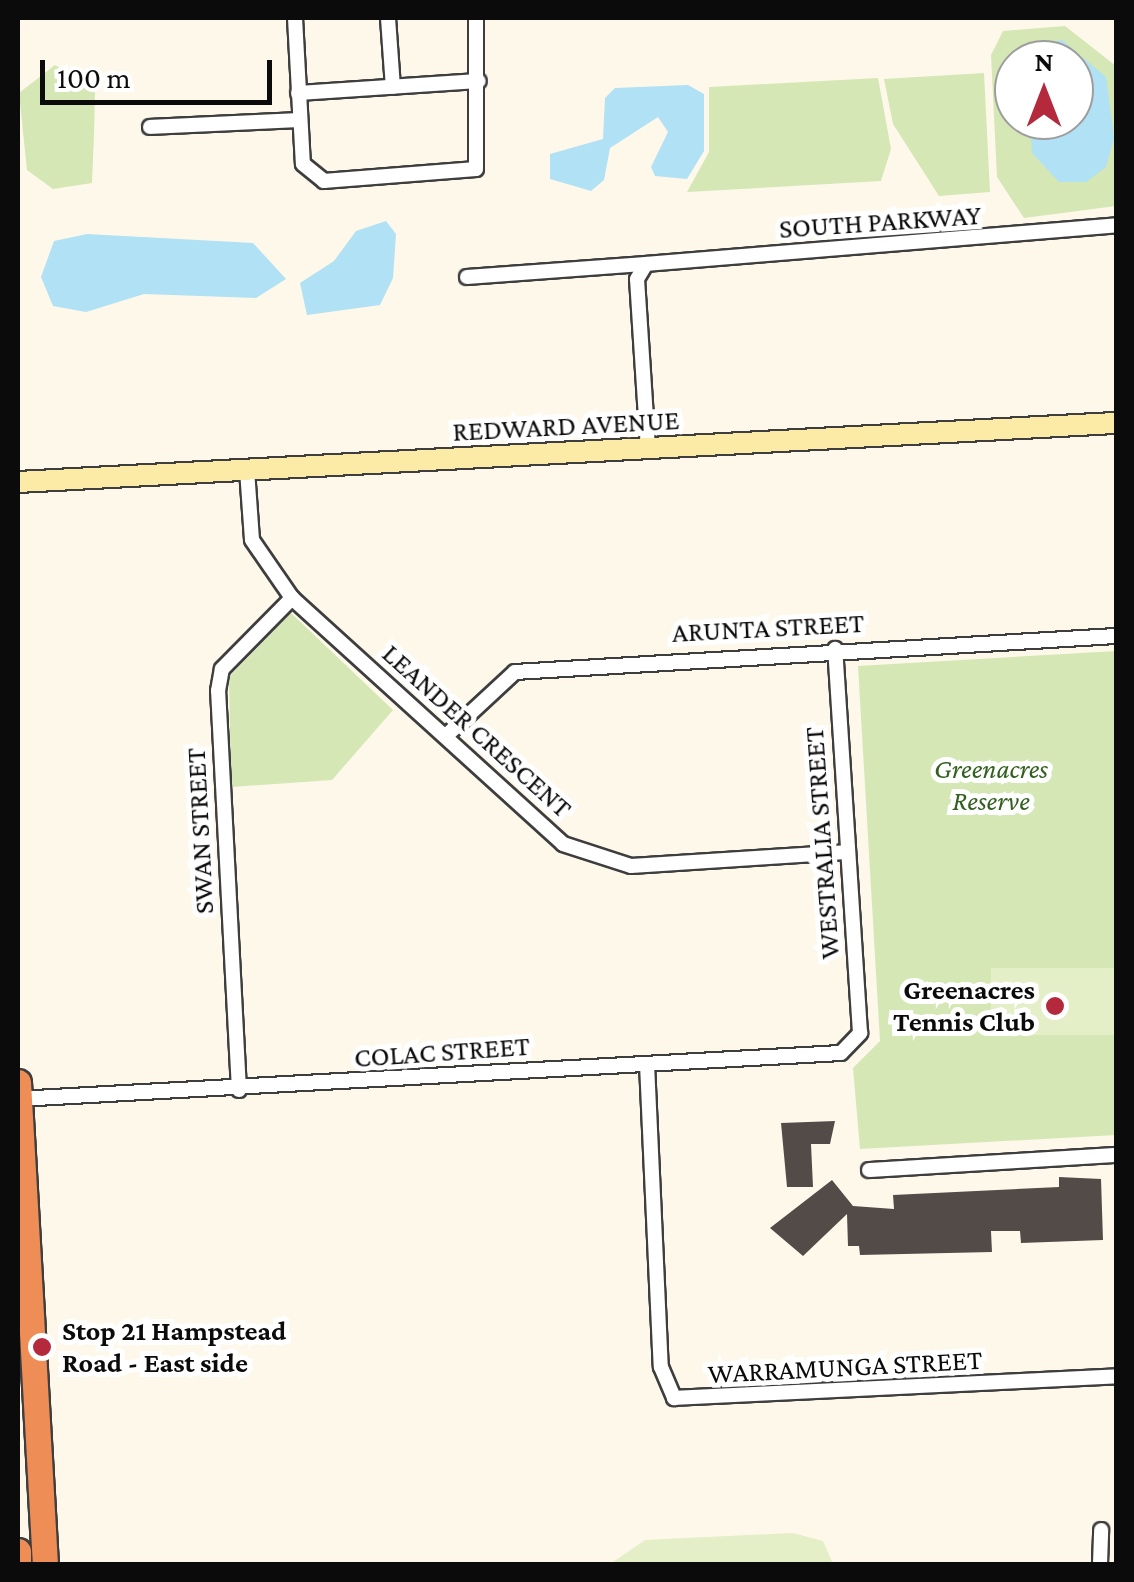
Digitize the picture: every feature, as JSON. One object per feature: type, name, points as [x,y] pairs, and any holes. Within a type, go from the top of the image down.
[{"type":"highway","points":[[18,1082],[28,1436],[46,1564]]},
{"type":"highway","points":[[18,1551],[18,1564]]},
{"type":"street","points":[[295,18],[298,120],[313,179],[469,174],[480,163],[476,18]]},
{"type":"street","points":[[388,18],[393,87]]},
{"type":"street","points":[[298,93],[478,80]]},
{"type":"street","points":[[150,127],[298,120]]},
{"type":"street","name":"SOUTH PARKWAY","points":[[467,277],[1116,225]]},
{"type":"street","points":[[646,264],[638,280],[648,449]]},
{"type":"street","name":"REDWARD AVENUE","points":[[18,482],[1116,423]]},
{"type":"street","name":"LEANDER CRESCENT","points":[[247,470],[252,540],[292,598],[448,734],[563,844],[595,860],[846,852]]},
{"type":"street","name":"SWAN STREET","points":[[238,1090],[218,691],[222,670],[292,598]]},
{"type":"street","name":"ARUNTA STREET","points":[[448,734],[514,672],[835,648],[1116,636]]},
{"type":"street","name":"WESTRALIA STREET","points":[[835,648],[860,1033]]},
{"type":"street","name":"COLAC STREET","points":[[18,1100],[841,1054],[860,1033]]},
{"type":"street","name":"WARRAMUNGA STREET","points":[[646,1064],[662,1367],[674,1398],[1116,1376]]},
{"type":"street","points":[[869,1170],[1116,1155]]},
{"type":"street","points":[[1100,1564],[1101,1530]]},
{"type":"green space","points":[[1065,26],[1083,40],[998,40],[1003,31]]},
{"type":"green space","points":[[994,49],[994,116],[991,55]]},
{"type":"green space","points":[[1094,49],[1116,66],[1116,206],[1024,218],[997,177],[995,140],[1094,140]]},
{"type":"green space","points":[[55,65],[95,91],[92,183],[53,189],[27,170],[19,93]]},
{"type":"green space","points":[[984,73],[990,192],[939,196],[893,124],[884,79]]},
{"type":"green space","points":[[878,78],[891,149],[881,181],[687,192],[709,152],[709,87]]},
{"type":"green space","points":[[291,613],[393,710],[332,780],[231,787],[229,677]]},
{"type":"green space","name":"Greenacres Reserve","points":[[1116,651],[1116,1135],[860,1149],[853,1068],[880,1041],[858,666]]},
{"type":"green space","name":"Greenacres Tennis Club","points":[[991,968],[1116,968],[1116,1035],[991,1035]]},
{"type":"green space","points":[[793,1533],[823,1541],[833,1564],[610,1564],[645,1540]]},
{"type":"water","points":[[1094,67],[1106,77],[1114,138],[1106,167],[1086,182],[1059,182],[1032,153],[1031,140],[1094,140]]},
{"type":"water","points":[[688,85],[704,94],[704,151],[687,179],[655,176],[651,167],[668,132],[658,117],[610,148],[604,180],[591,191],[550,179],[550,154],[603,139],[605,98],[615,88]]},
{"type":"water","points":[[386,221],[396,234],[393,278],[380,305],[307,315],[300,283],[334,261],[356,231]]},
{"type":"water","points":[[87,234],[253,243],[286,279],[256,298],[144,294],[86,312],[53,306],[41,277],[54,241]]},
{"type":"building","points":[[835,1121],[830,1144],[811,1144],[813,1187],[787,1187],[781,1123]]},
{"type":"building","points":[[1059,1177],[1101,1179],[1103,1240],[1021,1243],[1020,1231],[991,1231],[992,1252],[860,1255],[859,1246],[848,1246],[847,1214],[803,1256],[770,1228],[832,1180],[853,1206],[894,1209],[893,1195],[1059,1187]]},
{"type":"place","name":"Greenacres Tennis Club","points":[[1055,1006]]},
{"type":"place","name":"Stop 21 Hampstead Road - East side","points":[[42,1347]]}]
